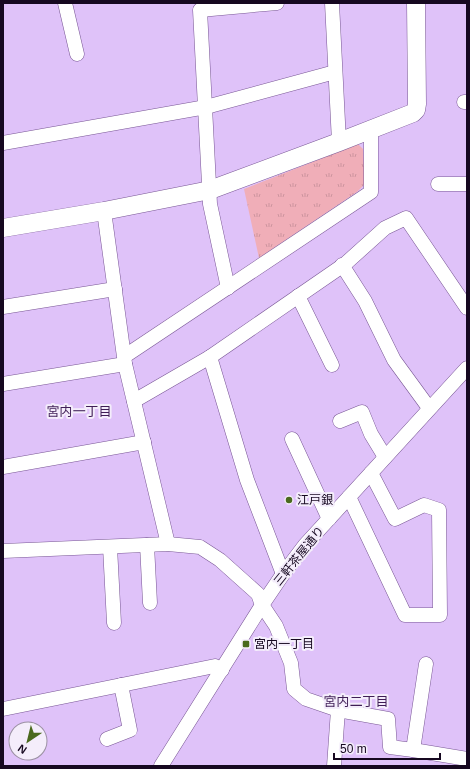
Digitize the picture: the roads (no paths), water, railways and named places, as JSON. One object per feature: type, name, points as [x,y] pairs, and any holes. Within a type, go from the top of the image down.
[{"type":"street","points":[[65,3],[77,54]]},
{"type":"street","points":[[228,288],[210,204],[206,107],[199,7],[208,9],[277,3]]},
{"type":"street","points":[[332,3],[338,142]]},
{"type":"street","points":[[3,228],[104,211],[210,190],[413,113],[416,110],[417,104],[416,3]]},
{"type":"street","points":[[3,143],[206,107],[335,72]]},
{"type":"street","points":[[3,384],[125,360],[228,288],[371,192],[371,128]]},
{"type":"street","points":[[438,184],[467,184]]},
{"type":"street","points":[[104,211],[125,360],[168,544]]},
{"type":"street","points":[[134,402],[210,357],[342,265],[385,228],[406,218],[467,308]]},
{"type":"street","points":[[342,265],[365,301],[394,360],[429,408]]},
{"type":"street","points":[[3,307],[115,289]]},
{"type":"street","points":[[298,296],[332,364]]},
{"type":"street","points":[[210,357],[247,480],[283,574]]},
{"type":"street","name":"三軒茶屋通り","points":[[161,766],[262,605],[305,545],[467,368]]},
{"type":"street","points":[[340,421],[362,412],[371,434],[385,457]]},
{"type":"street","points":[[292,439],[329,519]]},
{"type":"street","points":[[3,467],[144,442]]},
{"type":"street","points":[[349,497],[404,615],[440,615],[439,510],[424,505],[395,518],[371,473]]},
{"type":"street","points":[[3,551],[168,544],[200,547],[220,560],[258,594],[262,605],[276,626],[291,663],[294,689],[306,699],[338,710],[388,718],[390,747],[467,759]]},
{"type":"street","points":[[146,545],[150,603]]},
{"type":"street","points":[[110,547],[114,622]]},
{"type":"street","points":[[413,750],[426,664]]},
{"type":"street","points":[[3,709],[215,666],[222,670]]},
{"type":"street","points":[[107,739],[130,730],[121,685]]},
{"type":"street","points":[[334,766],[338,710]]},
{"type":"place","name":"江戸銀","points":[[289,500]]},
{"type":"place","name":"宮内一丁目","points":[[246,644]]},
{"type":"district","name":"宮内一丁目","points":[[79,411]]},
{"type":"district","name":"宮内二丁目","points":[[356,701]]}]
